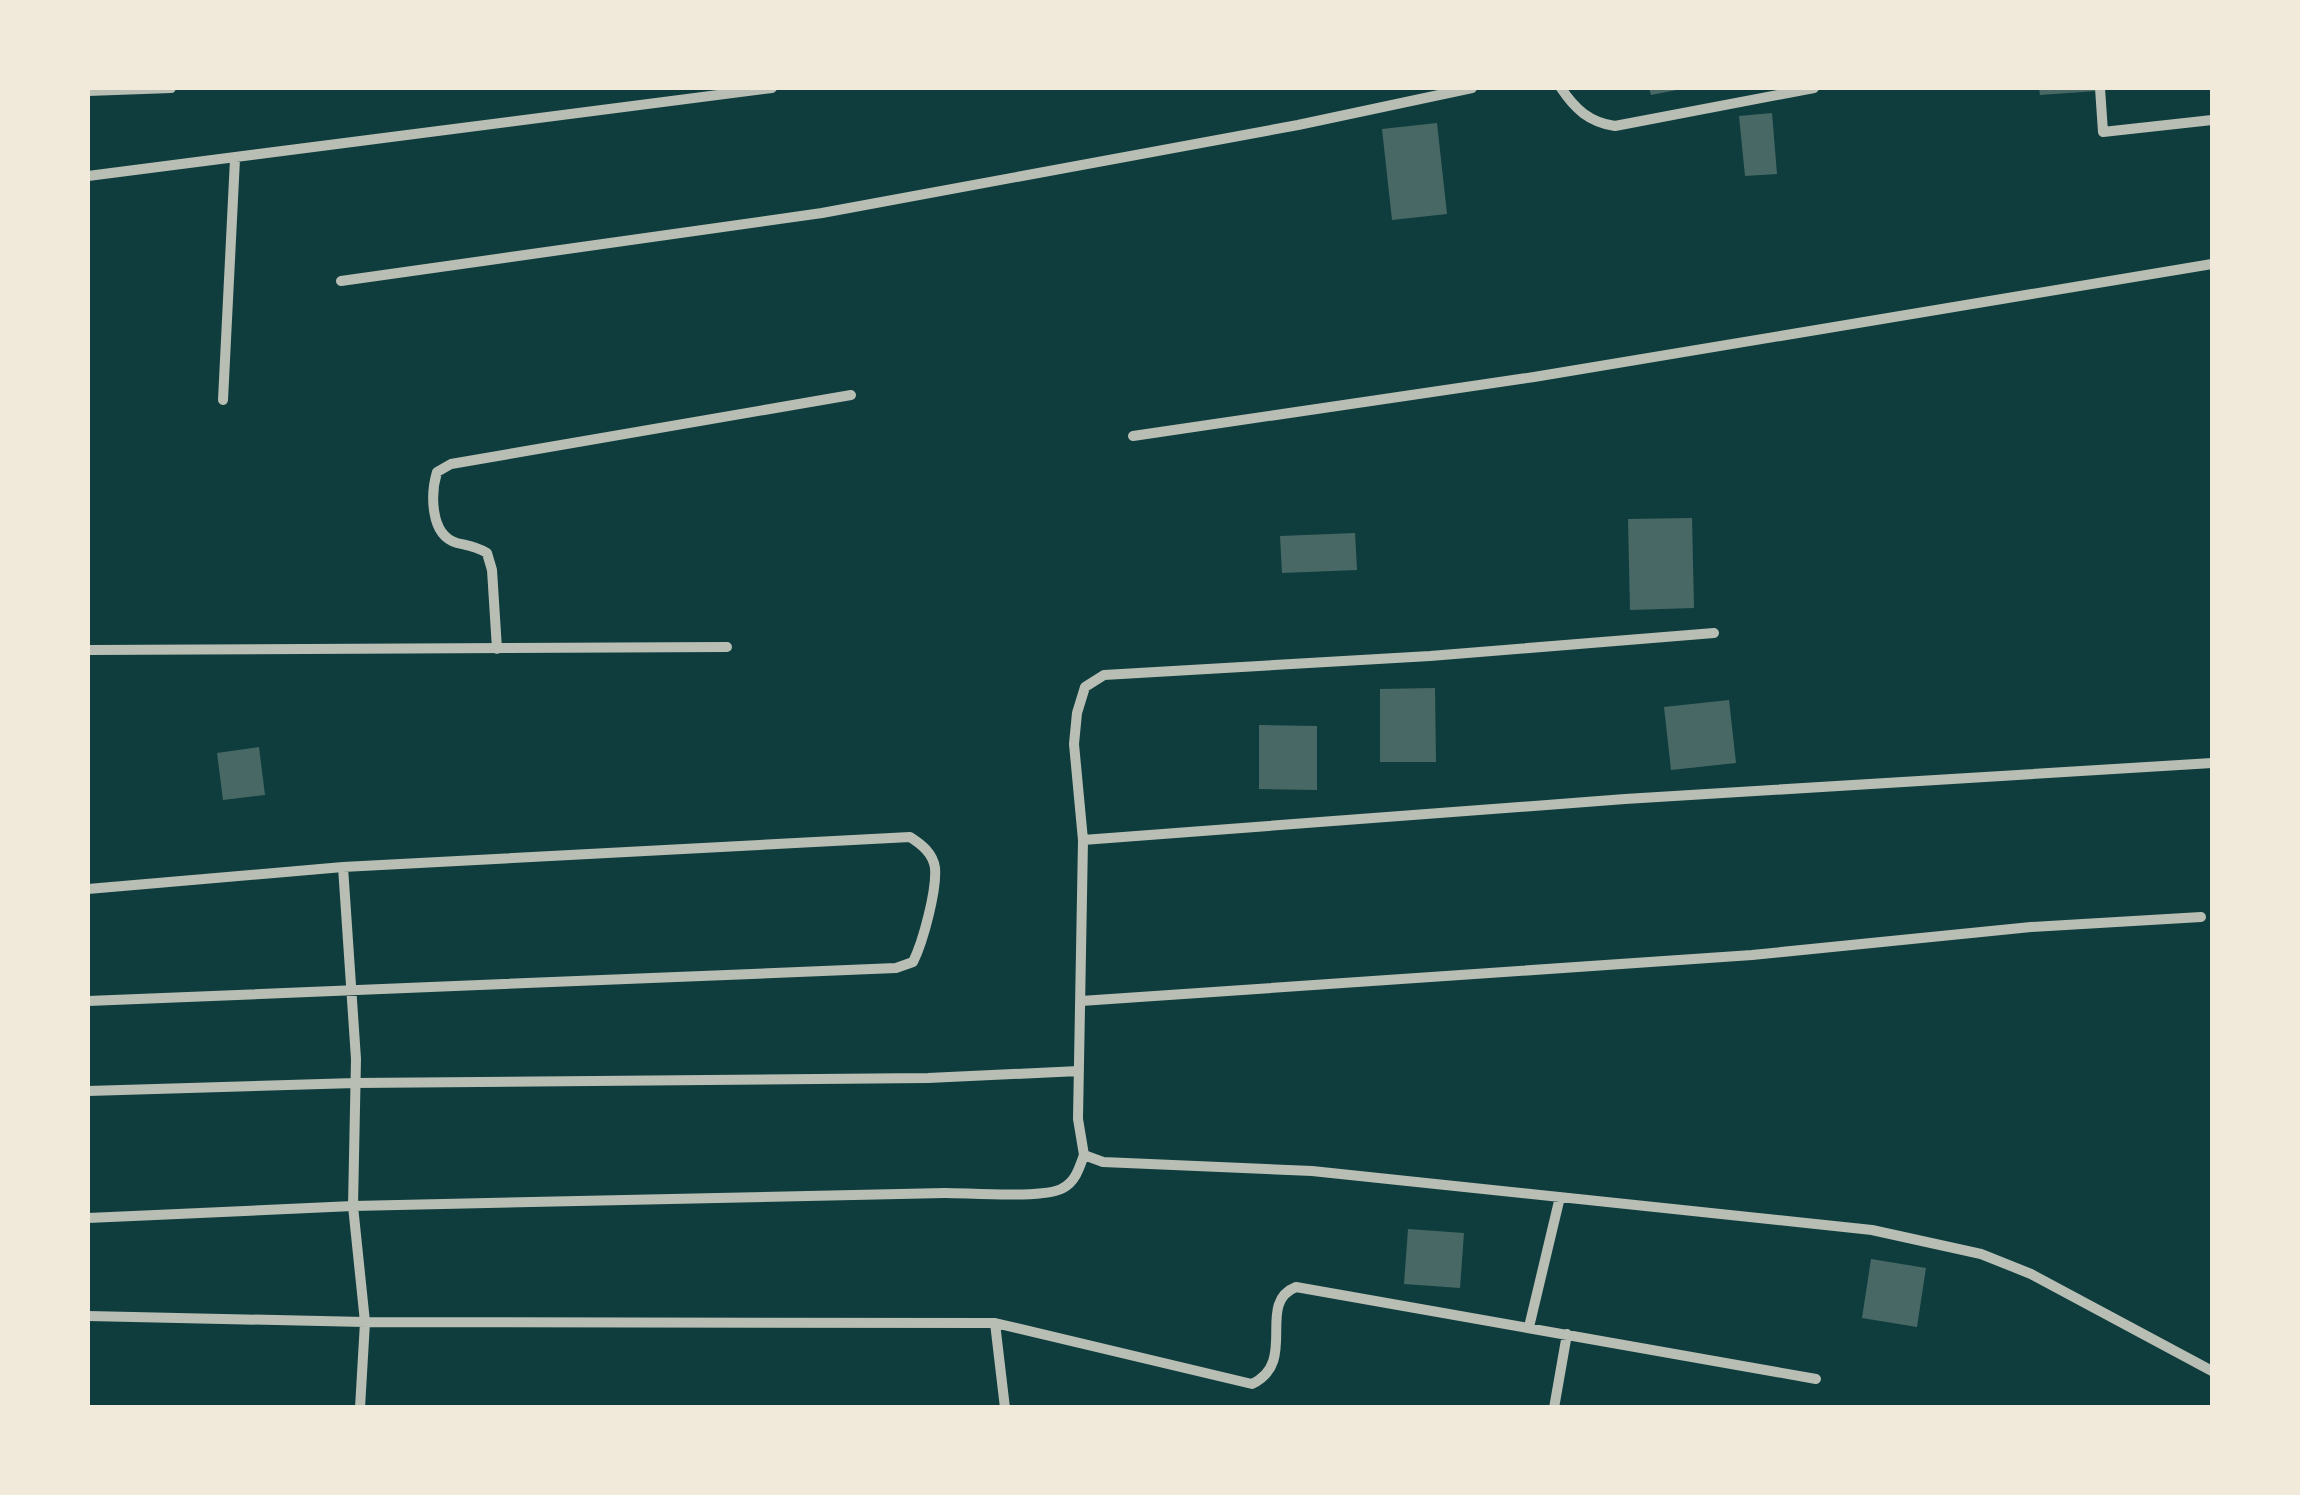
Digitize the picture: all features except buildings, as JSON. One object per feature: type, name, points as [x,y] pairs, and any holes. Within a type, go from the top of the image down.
[{"type":"street","points":[[88,91],[170,88]]},
{"type":"street","points":[[88,176],[772,88]]},
{"type":"street","points":[[341,281],[822,213],[1298,125],[1472,88]]},
{"type":"street","points":[[1561,88],[1580,112],[1597,123],[1615,126],[1814,88]]},
{"type":"street","points":[[2100,88],[2104,132],[2212,120]]},
{"type":"street","points":[[224,400],[234,159]]},
{"type":"street","points":[[1133,436],[1534,377],[2212,264]]},
{"type":"street","points":[[497,649],[492,570],[487,553],[472,544],[455,542],[438,525],[431,490],[437,472],[451,464],[851,395]]},
{"type":"street","points":[[88,1218],[353,1206],[945,1192],[1038,1194],[1062,1190],[1076,1178],[1084,1156],[1079,1139],[1083,840],[1074,744],[1085,686],[1104,675],[1430,656],[1714,633]]},
{"type":"street","points":[[88,650],[726,648]]},
{"type":"street","points":[[1083,840],[1625,798],[2212,764]]},
{"type":"street","points":[[88,889],[343,867],[910,837],[925,847],[935,867],[924,940],[913,962],[896,968],[88,1001]]},
{"type":"street","points":[[343,867],[356,1083],[353,1206],[365,1322],[360,1408]]},
{"type":"street","points":[[1081,1001],[1732,956],[2031,927],[2202,917]]},
{"type":"street","points":[[88,1092],[356,1083],[928,1078],[1079,1071]]},
{"type":"street","points":[[1084,1156],[1103,1162],[1312,1171],[1872,1230],[1981,1254],[2032,1274],[2212,1371]]},
{"type":"street","points":[[1529,1327],[1560,1197]]},
{"type":"street","points":[[88,1316],[365,1322],[995,1324],[1252,1384],[1264,1378],[1272,1367],[1278,1302],[1296,1287],[1816,1379]]},
{"type":"street","points":[[995,1324],[1005,1408]]},
{"type":"street","points":[[1554,1408],[1567,1334]]}]
